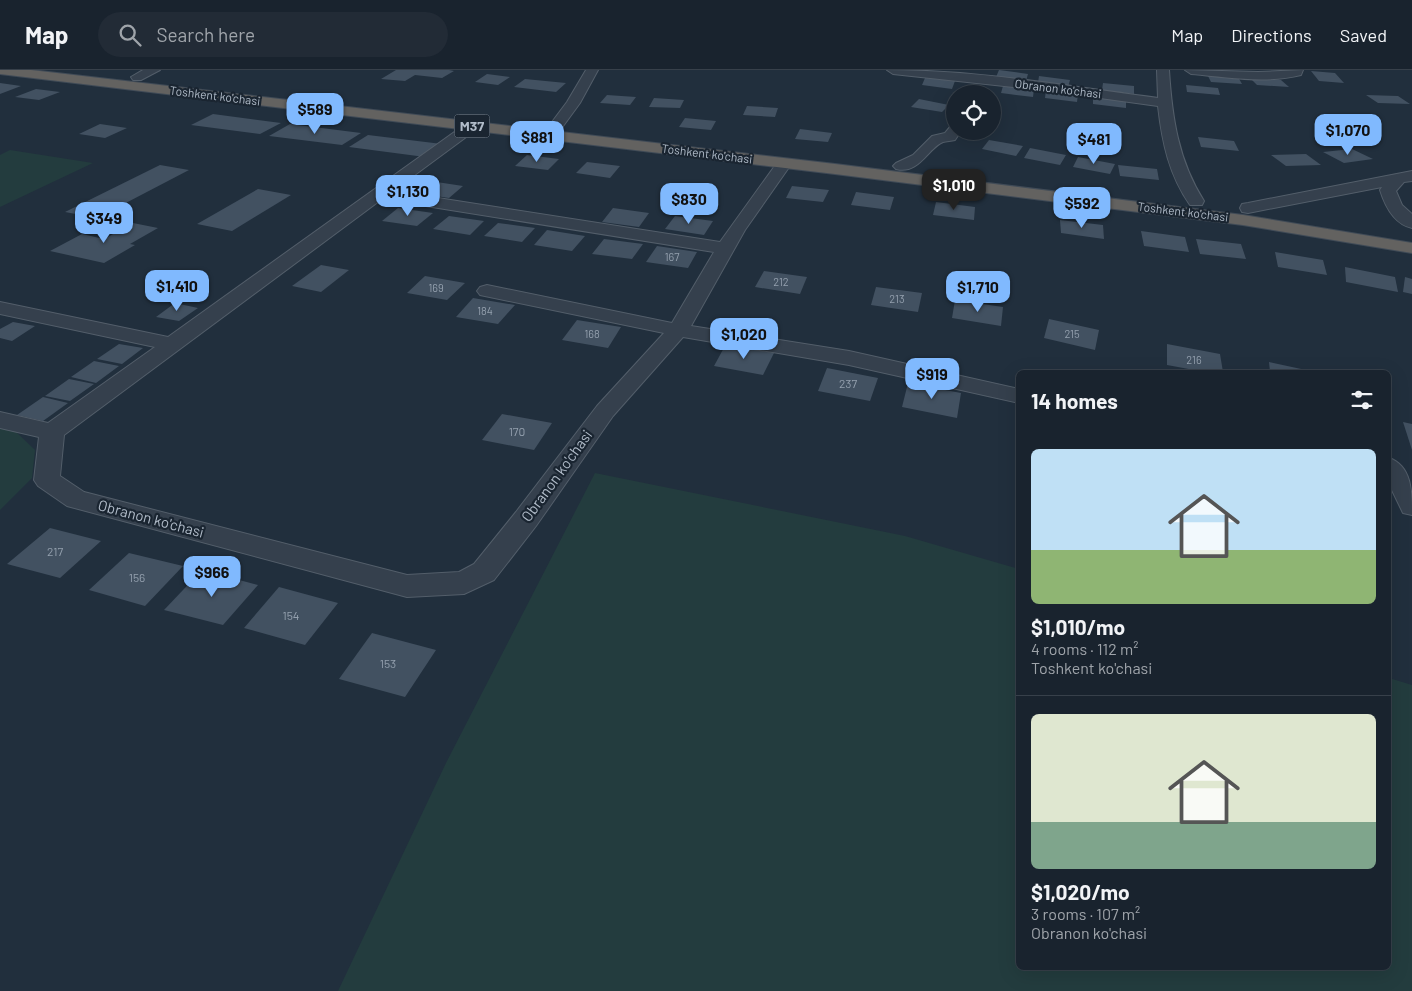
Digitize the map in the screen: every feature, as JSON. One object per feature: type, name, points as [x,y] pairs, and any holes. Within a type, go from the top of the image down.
[{"type":"highway","name":"Toshkent ko'chasi","points":[[0,70],[784,163],[1244,220],[1412,248]]},
{"type":"highway","name":"Toshkent ko'chasi","points":[[75,70],[1196,201],[1412,235]]},
{"type":"street","points":[[137,77],[154,70]]},
{"type":"street","points":[[556,126],[573,104],[592,70]]},
{"type":"street","name":"Obranon ko'chasi","points":[[893,70],[894,72],[1042,86],[1165,103]]},
{"type":"street","points":[[1163,70],[1165,103],[1174,160],[1183,184],[1196,201]]},
{"type":"street","points":[[1191,70],[1270,76],[1297,72],[1297,70]]},
{"type":"street","points":[[0,420],[52,432],[472,126]]},
{"type":"street","points":[[901,166],[918,158],[936,138],[946,137]]},
{"type":"street","name":"Obranon ko'chasi","points":[[52,432],[47,480],[76,498],[408,586],[464,582],[484,572],[526,519],[605,410],[678,330],[736,230],[784,163]]},
{"type":"street","points":[[1248,208],[1405,178]]},
{"type":"street","points":[[1405,178],[1388,190],[1394,207],[1412,223]]},
{"type":"street","points":[[379,194],[726,248]]},
{"type":"street","points":[[487,291],[678,330],[849,358],[1016,395]]},
{"type":"street","points":[[0,308],[172,344]]},
{"type":"street","points":[[1392,474],[1412,506]]},
{"type":"green space","points":[[10,150],[93,163],[0,207],[0,155]]},
{"type":"green space","points":[[0,426],[14,430],[35,450],[32,478],[0,510]]},
{"type":"green space","points":[[595,473],[905,536],[1016,568],[1016,970],[1391,970],[1391,679],[1412,685],[1412,991],[338,991],[446,763]]},
{"type":"building","points":[[396,70],[454,71],[442,78],[415,75],[405,81],[381,79]]},
{"type":"building","points":[[999,70],[1028,74],[1026,81],[996,77]]},
{"type":"building","points":[[1311,71],[1335,73],[1344,83],[1319,81]]},
{"type":"building","points":[[487,74],[510,77],[498,85],[475,82]]},
{"type":"building","points":[[1207,74],[1238,77],[1242,84],[1211,82]]},
{"type":"building","points":[[1039,76],[1070,80],[1068,87],[1038,83]]},
{"type":"building","points":[[925,78],[955,81],[954,85],[946,85],[946,88],[922,85]]},
{"type":"building","points":[[1250,78],[1281,80],[1289,87],[1257,85]]},
{"type":"building","points":[[525,79],[566,83],[556,92],[514,87]]},
{"type":"building","points":[[0,83],[21,86],[0,94]]},
{"type":"building","points":[[1103,83],[1134,86],[1134,94],[1102,90]]},
{"type":"building","points":[[1186,85],[1218,88],[1220,95],[1187,92]]},
{"type":"building","points":[[1003,86],[1034,89],[1033,97],[1001,93]]},
{"type":"building","points":[[36,89],[60,92],[39,100],[15,97]]},
{"type":"building","points":[[1046,90],[1078,94],[1077,102],[1045,98]]},
{"type":"building","points":[[607,95],[636,97],[630,105],[600,103]]},
{"type":"building","points":[[1366,95],[1398,96],[1410,104],[1378,103]]},
{"type":"building","points":[[1093,96],[1126,100],[1126,108],[1093,104]]},
{"type":"building","points":[[654,98],[684,100],[680,108],[649,107]]},
{"type":"building","points":[[919,99],[946,104],[946,108],[942,112],[911,107]]},
{"type":"building","points":[[747,106],[778,108],[775,117],[743,115]]},
{"type":"building","points":[[213,114],[281,123],[260,134],[191,125]]},
{"type":"building","points":[[685,118],[716,121],[711,130],[679,127]]},
{"type":"building","points":[[100,124],[127,128],[105,138],[79,134]]},
{"type":"building","points":[[290,124],[361,133],[342,145],[269,136]]},
{"type":"building","points":[[800,129],[832,133],[828,142],[795,139]]},
{"type":"building","points":[[368,135],[442,144],[425,157],[349,147]]},
{"type":"building","points":[[1198,137],[1234,141],[1239,151],[1201,147]]},
{"type":"building","points":[[989,140],[1023,146],[1016,156],[982,149]]},
{"type":"building","points":[[1030,148],[1066,155],[1060,165],[1024,158]]},
{"type":"building","points":[[1352,149],[1373,159],[1344,163],[1323,152]]},
{"type":"building","points":[[1306,154],[1321,165],[1286,166],[1271,155]]},
{"type":"building","points":[[527,155],[559,159],[548,170],[515,166]]},
{"type":"building","points":[[1078,157],[1115,164],[1110,174],[1073,167]]},
{"type":"building","points":[[587,162],[620,166],[610,178],[576,173]]},
{"type":"building","points":[[160,165],[189,170],[97,218],[65,212]]},
{"type":"building","points":[[1118,165],[1157,169],[1159,180],[1120,176]]},
{"type":"building","points":[[430,181],[463,186],[449,198],[415,193]]},
{"type":"building","points":[[792,186],[829,190],[823,202],[786,198]]},
{"type":"building","points":[[258,189],[291,195],[232,231],[197,224]]},
{"type":"building","points":[[856,192],[894,197],[890,210],[851,205]]},
{"type":"building","points":[[936,202],[975,207],[974,220],[933,215]]},
{"type":"building","points":[[398,208],[433,213],[417,226],[382,221]]},
{"type":"building","points":[[613,208],[649,213],[639,227],[602,222]]},
{"type":"building","points":[[449,216],[484,221],[470,235],[433,229]]},
{"type":"building","points":[[675,216],[713,221],[704,235],[665,229]]},
{"type":"building","points":[[1060,220],[1103,225],[1104,239],[1061,233]]},
{"type":"building","points":[[133,223],[158,228],[130,244],[135,245],[104,263],[50,251],[82,234],[104,239]]},
{"type":"building","points":[[498,223],[535,228],[522,242],[484,236]]},
{"type":"building","points":[[547,230],[585,236],[572,251],[534,245]]},
{"type":"building","points":[[1141,231],[1185,237],[1189,252],[1144,246]]},
{"type":"building","points":[[604,239],[643,244],[632,259],[592,254]]},
{"type":"building","points":[[1196,239],[1241,244],[1246,259],[1200,254]]},
{"type":"building","points":[[657,246],[697,252],[688,268],[646,262]]},
{"type":"building","points":[[1275,252],[1323,260],[1327,275],[1278,267]]},
{"type":"building","points":[[321,265],[349,270],[321,292],[292,286]]},
{"type":"building","points":[[1345,267],[1395,277],[1398,292],[1346,282]]},
{"type":"building","points":[[764,271],[807,277],[800,294],[755,287]]},
{"type":"building","points":[[425,276],[465,283],[447,300],[407,293]]},
{"type":"building","points":[[1405,277],[1412,279],[1412,294],[1403,292]]},
{"type":"building","points":[[876,287],[922,293],[918,312],[871,305]]},
{"type":"building","points":[[473,298],[515,305],[498,324],[456,317]]},
{"type":"building","points":[[955,300],[1003,307],[1001,326],[952,318]]},
{"type":"building","points":[[175,303],[198,308],[179,321],[156,317]]},
{"type":"building","points":[[1049,319],[1099,330],[1095,350],[1044,338]]},
{"type":"building","points":[[577,320],[621,327],[608,348],[562,340]]},
{"type":"building","points":[[13,322],[35,326],[12,341],[0,338],[0,329]]},
{"type":"building","points":[[119,344],[143,348],[122,364],[97,359]]},
{"type":"building","points":[[726,344],[774,353],[763,375],[714,366]]},
{"type":"building","points":[[1167,344],[1220,354],[1223,370],[1194,370],[1167,365]]},
{"type":"building","points":[[94,361],[119,366],[96,383],[71,377]]},
{"type":"building","points":[[1269,362],[1306,370],[1270,370]]},
{"type":"building","points":[[827,368],[878,378],[870,401],[818,391]]},
{"type":"building","points":[[69,379],[94,384],[70,401],[45,396]]},
{"type":"building","points":[[908,383],[961,393],[957,418],[902,407]]},
{"type":"building","points":[[43,397],[68,403],[43,421],[17,415]]},
{"type":"building","points":[[502,414],[552,423],[534,450],[482,440]]},
{"type":"building","points":[[1403,422],[1412,424],[1412,450]]},
{"type":"building","points":[[50,528],[101,541],[60,578],[7,564]]},
{"type":"building","points":[[129,553],[183,566],[145,606],[89,590]]},
{"type":"building","points":[[202,570],[258,585],[223,625],[164,610]]},
{"type":"building","points":[[279,587],[338,603],[305,645],[244,628]]},
{"type":"building","points":[[372,633],[436,650],[405,697],[339,679]]}]
